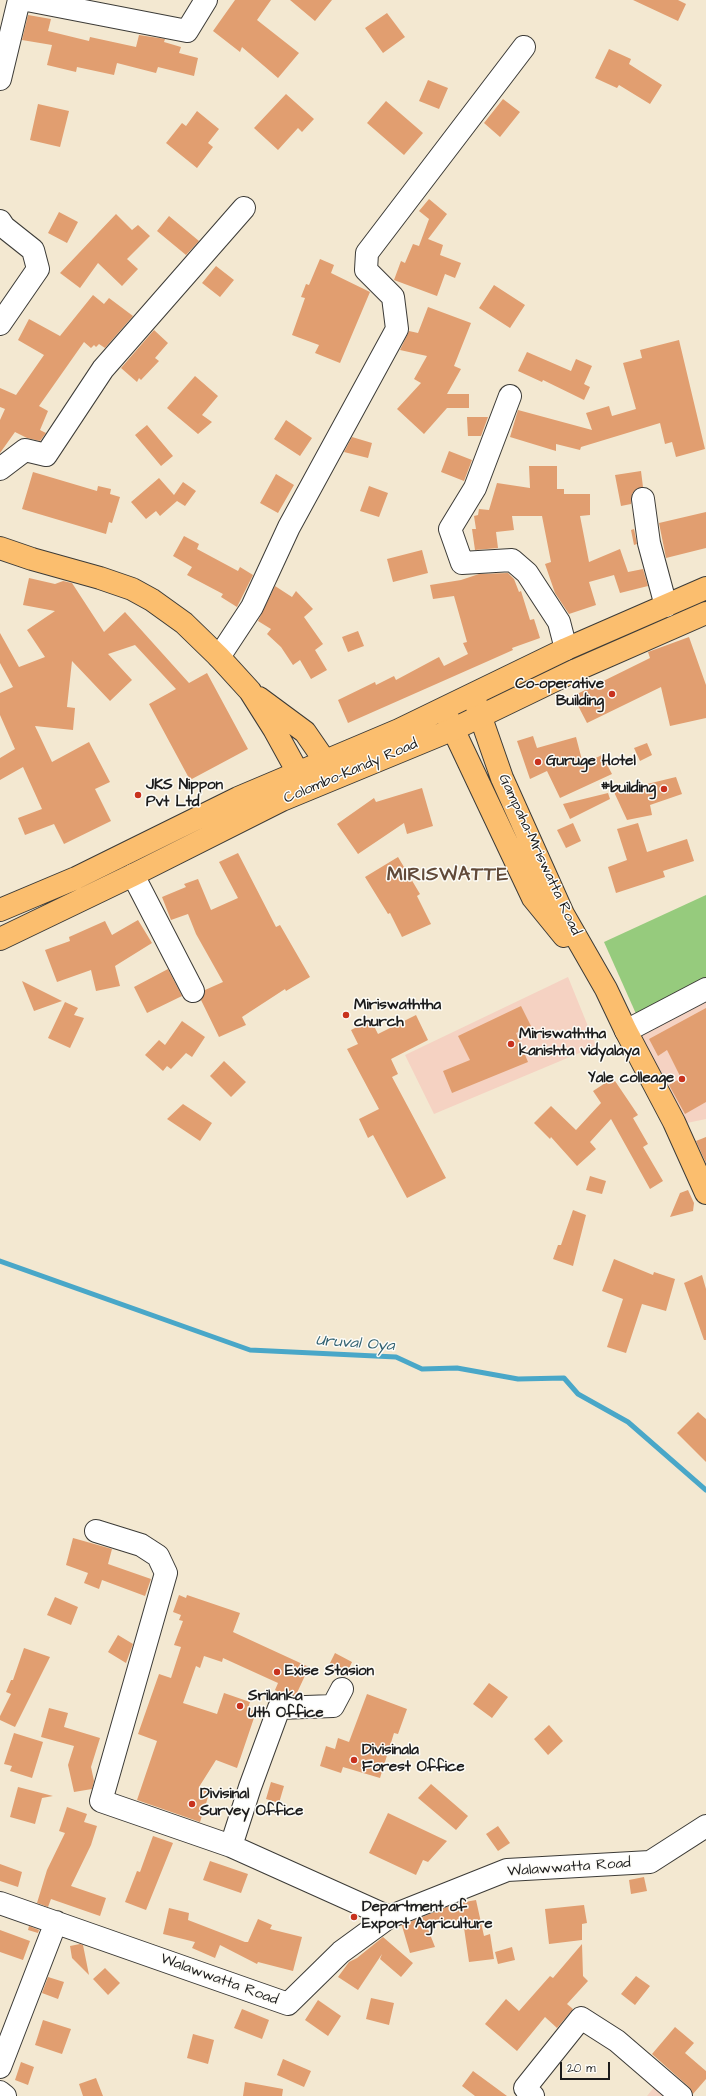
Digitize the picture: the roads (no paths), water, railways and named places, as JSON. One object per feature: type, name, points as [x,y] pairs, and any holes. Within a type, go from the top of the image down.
[{"type":"main road","points":[[0,548],[32,559],[100,578],[142,594],[184,623],[219,657],[250,691],[305,732],[330,770]]},
{"type":"main road","name":"Colombo-Kandy Road","points":[[330,770],[444,709],[566,649],[706,588]]},
{"type":"main road","name":"Colombo-Kandy Road","points":[[0,910],[76,878],[204,813],[454,729],[582,667],[706,613]]},
{"type":"main road","points":[[250,691],[303,781]]},
{"type":"main road","name":"Gampaha-Mriswatta Road","points":[[473,695],[502,778],[563,914],[606,989],[626,1032],[674,1122],[706,1193]]},
{"type":"main road","name":"Gampaha-Mriswatta Road","points":[[444,709],[533,898],[606,989]]},
{"type":"main road","name":"Colombo-Kandy Road","points":[[0,939],[133,875],[282,800],[303,781]]},
{"type":"street","points":[[0,79],[19,0]]},
{"type":"street","points":[[27,0],[187,31],[206,0]]},
{"type":"street","points":[[219,657],[252,607],[289,527],[397,329],[392,298],[366,270],[367,252],[524,47]]},
{"type":"street","points":[[0,469],[26,450],[46,454],[103,369],[244,208]]},
{"type":"street","points":[[0,220],[4,227],[33,250],[38,269],[0,324]]},
{"type":"street","points":[[510,396],[475,488],[450,529],[462,563],[512,560],[528,573],[559,622],[566,649]]},
{"type":"street","points":[[643,499],[649,543],[666,606]]},
{"type":"street","points":[[133,875],[193,991]]},
{"type":"street","points":[[626,1032],[706,989]]},
{"type":"street","points":[[96,1531],[141,1545],[158,1556],[166,1573],[101,1801],[231,1846],[389,1917]]},
{"type":"street","points":[[231,1846],[250,1787],[279,1708],[333,1706],[342,1689]]},
{"type":"street","name":"Walawwatta Road","points":[[0,1903],[288,2004],[341,1952],[389,1917],[508,1870],[650,1862],[706,1826]]},
{"type":"street","points":[[0,2067],[56,1922]]},
{"type":"street","points":[[533,2096],[525,2088],[581,2018],[617,2041],[680,2096]]},
{"type":"street","points":[[0,2092],[5,2096]]},
{"type":"waterway","name":"Uruval Oya","points":[[0,1261],[250,1350],[396,1357],[422,1369],[457,1368],[518,1379],[564,1378],[578,1394],[628,1422],[706,1490]]},
{"type":"place","name":"Co-operative Building","points":[[612,694]]},
{"type":"place","name":"Guruge Hotel","points":[[538,762]]},
{"type":"place","name":"#building","points":[[664,789]]},
{"type":"place","name":"JKS Nippon Pvt Ltd","points":[[138,795]]},
{"type":"place","name":"Miriswaththa church","points":[[346,1015]]},
{"type":"place","name":"Miriswaththa kanishta vidyalaya","points":[[511,1044]]},
{"type":"place","name":"Yale colleage","points":[[682,1079]]},
{"type":"place","name":"Exise Stasion","points":[[277,1672]]},
{"type":"place","name":"Srilanka Uth Office","points":[[240,1706]]},
{"type":"place","name":"Divisinala Forest Office","points":[[354,1760]]},
{"type":"place","name":"Divisinal Survey Office","points":[[192,1804]]},
{"type":"place","name":"Department of Export Agriculture","points":[[354,1917]]},
{"type":"district","name":"MIRISWATTE","points":[[448,876]]}]
